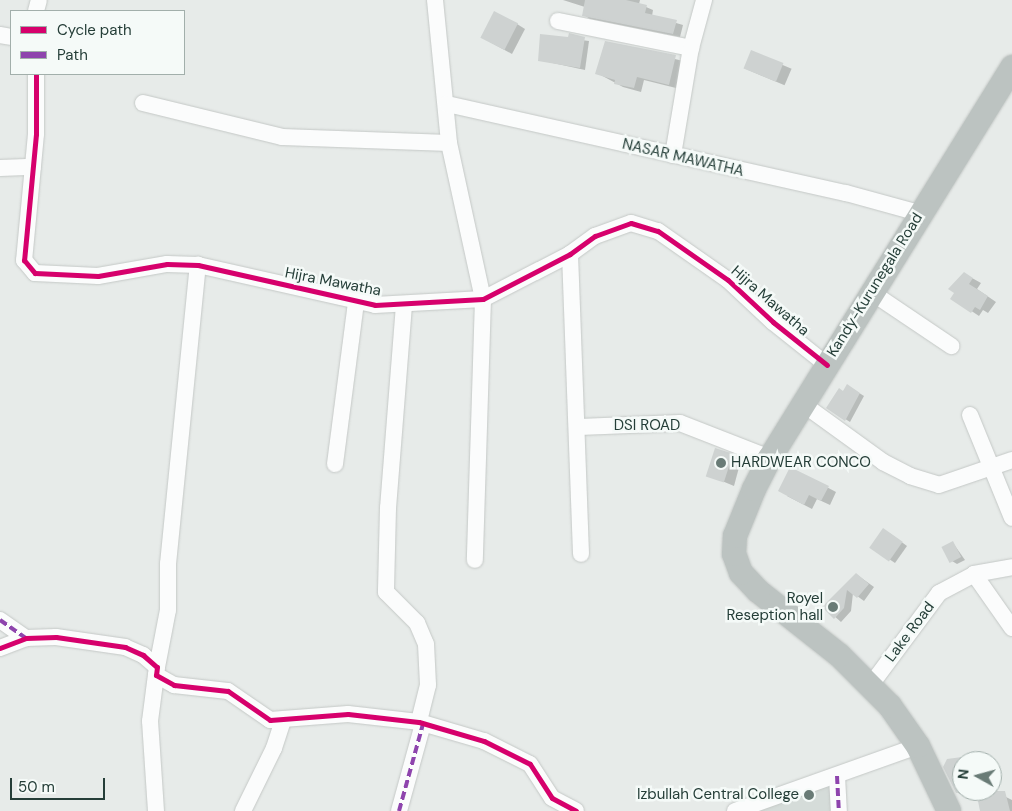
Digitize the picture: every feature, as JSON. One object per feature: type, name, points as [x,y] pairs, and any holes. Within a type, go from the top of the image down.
[{"type":"highway","name":"Kandy-Kurunegala Road","points":[[948,811],[918,746],[890,706],[839,655],[758,591],[741,573],[734,554],[735,536],[754,488],[770,458],[919,213],[1012,68]]},
{"type":"street","points":[[434,0],[440,74],[447,104],[448,143],[483,299],[475,560]]},
{"type":"street","points":[[673,155],[691,48],[704,0]]},
{"type":"street","points":[[558,21],[691,48]]},
{"type":"street","name":"Hijra Mawatha","points":[[36,75],[32,167],[24,260],[35,273],[98,276],[167,264],[198,265],[356,302],[404,305],[483,299],[570,254],[595,236],[631,223],[658,231],[728,280],[773,322],[826,364]]},
{"type":"street","points":[[143,103],[282,137],[448,143]]},
{"type":"street","name":"NASAR MAWATHA","points":[[447,104],[919,213]]},
{"type":"street","points":[[0,168],[32,167]]},
{"type":"street","points":[[570,254],[579,426],[581,554]]},
{"type":"street","points":[[156,811],[150,721],[168,610],[168,564],[198,265]]},
{"type":"street","points":[[871,292],[951,346]]},
{"type":"street","points":[[335,464],[356,302]]},
{"type":"street","points":[[399,811],[421,723],[428,685],[426,644],[417,623],[386,592],[388,508],[404,305]]},
{"type":"street","points":[[803,404],[883,462],[910,476],[939,485],[1012,460]]},
{"type":"street","points":[[970,415],[1012,518]]},
{"type":"street","name":"DSI ROAD","points":[[579,426],[680,423],[770,458]]},
{"type":"street","name":"Lake Road","points":[[870,686],[939,593],[974,574],[1012,567]]},
{"type":"street","points":[[974,574],[1012,628]]},
{"type":"street","points":[[0,620],[26,638]]},
{"type":"street","points":[[0,648],[26,638],[56,637],[125,647],[143,655],[157,671],[185,688],[228,691],[259,715],[283,720],[348,714],[421,723],[484,741],[530,764],[552,798],[576,811]]},
{"type":"street","points":[[243,811],[274,748],[283,720]]},
{"type":"street","points":[[735,811],[918,746]]},
{"type":"street","points":[[837,776],[839,811]]},
{"type":"shaded area","name":"Izbullah Central College","points":[[837,776],[839,811],[735,811]]},
{"type":"building","points":[[585,0],[626,0],[647,5],[645,13],[677,20],[673,34],[582,16]]},
{"type":"building","points":[[494,11],[518,23],[504,50],[480,38]]},
{"type":"building","points":[[569,33],[585,37],[580,68],[538,61],[540,34],[568,37]]},
{"type":"building","points":[[605,41],[676,55],[669,85],[637,77],[634,88],[614,84],[615,80],[595,74]]},
{"type":"building","points":[[751,50],[783,63],[776,82],[744,69]]},
{"type":"building","points":[[964,272],[973,278],[969,284],[988,296],[980,310],[975,307],[971,313],[950,299],[954,293],[948,289]]},
{"type":"building","points":[[847,384],[860,393],[845,421],[826,408],[839,388],[843,391]]},
{"type":"building","name":"HARDWEAR CONCO","points":[[715,448],[733,454],[724,482],[706,477]]},
{"type":"building","points":[[790,467],[829,486],[821,501],[809,495],[804,505],[778,491]]},
{"type":"building","points":[[883,528],[903,542],[889,561],[869,548]]},
{"type":"building","points":[[953,541],[961,557],[950,563],[941,547]]},
{"type":"building","points":[[856,573],[869,584],[857,598],[847,590],[844,608],[834,619],[822,607]]},
{"type":"building","points":[[952,758],[952,785],[943,767],[947,759]]},
{"type":"building","points":[[1002,791],[1005,791],[1010,811],[980,811],[978,801],[1002,801]]},
{"type":"marked path","points":[[0,620],[26,638]]},
{"type":"marked path","points":[[399,811],[423,724]]},
{"type":"marked path","points":[[837,776],[839,811]]},
{"type":"cycle path","points":[[36,75],[36,134],[24,260],[35,273],[98,276],[167,264],[198,265],[375,305],[483,299],[570,254],[595,236],[631,223],[658,231],[728,280],[773,322],[827,365]]},
{"type":"cycle path","points":[[0,648],[26,638],[56,637],[125,647],[143,655],[157,667],[156,675],[174,685],[228,691],[270,720],[348,714],[419,722],[484,741],[530,764],[552,798],[576,811]]},
{"type":"place","name":"HARDWEAR CONCO","points":[[721,463]]},
{"type":"place","name":"Royel Reseption hall","points":[[833,607]]},
{"type":"place","name":"Izbullah Central College","points":[[809,795]]}]
